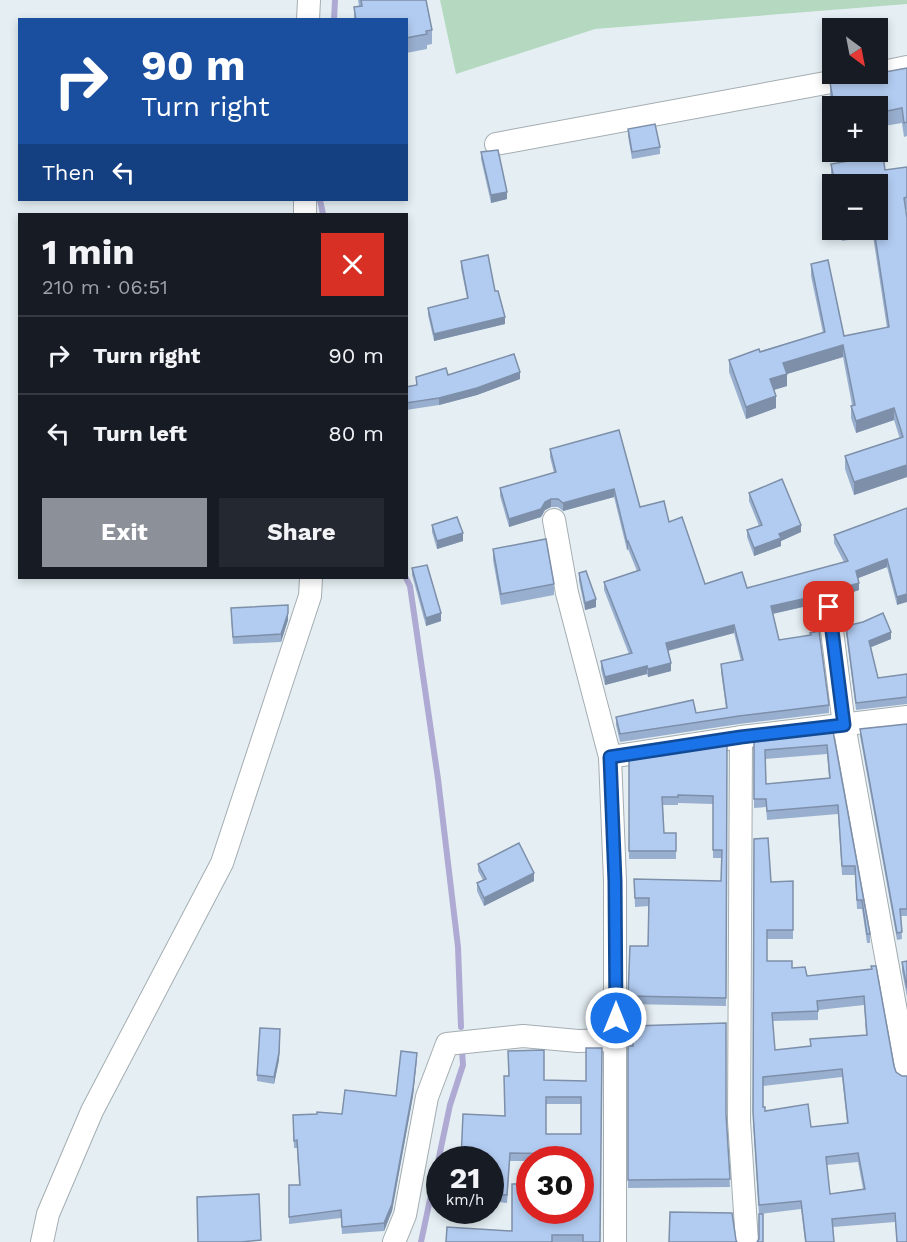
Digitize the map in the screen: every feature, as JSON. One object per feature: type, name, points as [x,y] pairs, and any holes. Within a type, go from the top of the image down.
[{"type":"street","points":[[308,18],[309,0]]},
{"type":"street","points":[[888,71],[907,67]]},
{"type":"street","points":[[496,144],[822,83]]},
{"type":"street","points":[[554,520],[567,593],[610,757],[615,881],[615,1242]]},
{"type":"street","points":[[42,1242],[48,1214],[92,1111],[222,863],[310,596],[311,579]]},
{"type":"street","points":[[829,607],[844,725],[907,1072]]},
{"type":"street","points":[[610,757],[741,737],[907,717]]},
{"type":"street","points":[[741,737],[739,1121],[747,1242]]},
{"type":"street","points":[[394,1242],[405,1215],[427,1097],[447,1044],[523,1036],[578,1041],[616,1041]]},
{"type":"green space","points":[[440,0],[907,0],[907,4],[595,29],[456,74]]},
{"type":"building","points":[[361,0],[426,0],[432,30],[426,31],[427,34],[408,38],[408,18],[356,18],[354,7],[362,6]]},
{"type":"building","points":[[907,68],[907,122],[904,123],[902,108],[888,111],[888,96],[832,96],[830,84],[888,84],[888,71]]},
{"type":"building","points":[[655,124],[660,147],[632,152],[628,129]]},
{"type":"building","points":[[498,150],[507,192],[491,195],[481,152]]},
{"type":"building","points":[[884,162],[885,170],[907,167],[907,197],[904,198],[907,218],[907,465],[854,482],[845,456],[903,437],[894,408],[856,421],[851,406],[855,405],[843,345],[783,363],[787,374],[770,379],[776,396],[746,407],[729,360],[759,349],[760,352],[825,332],[811,264],[828,260],[844,336],[889,327],[876,240],[888,240],[888,174],[833,174],[831,164]]},
{"type":"building","points":[[488,255],[495,291],[498,291],[505,317],[434,334],[428,308],[468,298],[461,261]]},
{"type":"building","points":[[514,354],[520,372],[477,388],[439,398],[408,403],[408,387],[417,385],[416,377],[446,368],[448,375]]},
{"type":"building","points":[[619,430],[640,507],[664,501],[669,522],[682,517],[705,584],[742,572],[747,588],[848,561],[834,535],[907,508],[907,594],[897,597],[887,559],[856,571],[859,583],[838,589],[827,586],[820,589],[816,596],[771,606],[779,640],[811,635],[810,633],[819,631],[829,705],[620,734],[616,717],[693,700],[696,713],[727,708],[721,664],[743,660],[734,625],[666,643],[671,663],[648,669],[647,666],[605,677],[601,661],[632,653],[604,582],[640,570],[627,542],[614,489],[563,503],[558,499],[551,499],[545,502],[541,509],[509,519],[500,488],[556,472],[550,449]]},
{"type":"building","points":[[782,479],[801,525],[779,534],[781,538],[754,548],[747,530],[762,525],[749,493]]},
{"type":"building","points":[[457,517],[463,533],[437,541],[432,525]]},
{"type":"building","points":[[546,539],[554,584],[501,594],[493,549]]},
{"type":"building","points":[[427,565],[441,613],[426,618],[412,568]]},
{"type":"building","points":[[586,571],[596,599],[585,603],[579,573]]},
{"type":"building","points":[[288,605],[288,613],[281,634],[233,637],[231,608]]},
{"type":"building","points":[[883,613],[891,632],[869,641],[878,678],[907,674],[907,697],[856,703],[846,626],[863,622]]},
{"type":"building","points":[[907,724],[907,909],[900,909],[902,932],[897,933],[860,729]]},
{"type":"building","points":[[833,731],[870,934],[867,934],[862,900],[857,900],[855,866],[842,866],[838,805],[767,811],[766,799],[754,799],[754,740]],"holes":[[[827,745],[830,778],[766,784],[765,750]]]},
{"type":"building","points":[[727,745],[726,998],[628,996],[630,946],[648,946],[649,898],[635,898],[634,879],[721,881],[722,850],[713,850],[713,796],[678,795],[678,797],[662,797],[664,833],[676,833],[676,851],[629,851],[629,760]]},
{"type":"building","points":[[768,838],[771,882],[793,881],[793,930],[767,930],[767,961],[792,961],[792,968],[805,967],[807,976],[872,969],[871,966],[876,966],[894,1066],[896,1072],[907,1076],[907,1242],[897,1242],[895,1213],[832,1219],[834,1242],[806,1242],[801,1201],[759,1205],[753,1112],[754,839]],"holes":[[[864,996],[867,1035],[810,1039],[811,1046],[775,1050],[772,1013],[818,1011],[817,1001]],[[842,1069],[848,1123],[811,1127],[808,1104],[765,1111],[763,1077]],[[858,1153],[865,1189],[830,1194],[826,1157]]]},
{"type":"building","points":[[519,843],[534,873],[484,898],[477,883],[486,879],[478,864]]},
{"type":"building","points":[[907,961],[907,988],[902,962]]},
{"type":"building","points":[[726,1023],[726,1114],[730,1179],[628,1180],[628,1046],[633,1046],[633,1026]]},
{"type":"building","points":[[260,1028],[280,1029],[279,1053],[274,1077],[257,1075]]},
{"type":"building","points":[[586,1048],[602,1048],[600,1242],[583,1242],[583,1235],[552,1235],[552,1242],[446,1242],[447,1227],[512,1231],[512,1184],[516,1184],[516,1224],[594,1224],[594,1146],[516,1146],[516,1153],[510,1153],[507,1195],[504,1195],[504,1146],[462,1146],[463,1114],[505,1116],[504,1076],[509,1076],[508,1051],[544,1050],[544,1080],[586,1081]],"holes":[[[546,1097],[581,1097],[581,1134],[546,1134]]]},
{"type":"building","points":[[401,1051],[417,1053],[413,1089],[392,1204],[384,1223],[342,1227],[341,1210],[289,1217],[289,1185],[300,1185],[293,1115],[317,1114],[317,1112],[342,1114],[345,1090],[396,1096]]},
{"type":"building","points":[[259,1194],[261,1240],[198,1242],[197,1197]]},
{"type":"building","points":[[670,1212],[732,1213],[737,1242],[669,1242]]},
{"type":"building","points":[[759,1214],[763,1214],[763,1242],[757,1242]]},
{"type":"waterway","points":[[334,18],[335,0]]},
{"type":"waterway","points":[[320,201],[323,213]]},
{"type":"waterway","points":[[406,579],[410,586],[438,779],[458,947],[461,1027]]},
{"type":"waterway","points":[[421,1242],[450,1105],[463,1065],[462,1051]]},
{"type":"route","points":[[616,1018],[615,881],[610,757],[741,737],[844,725],[829,607]]}]
